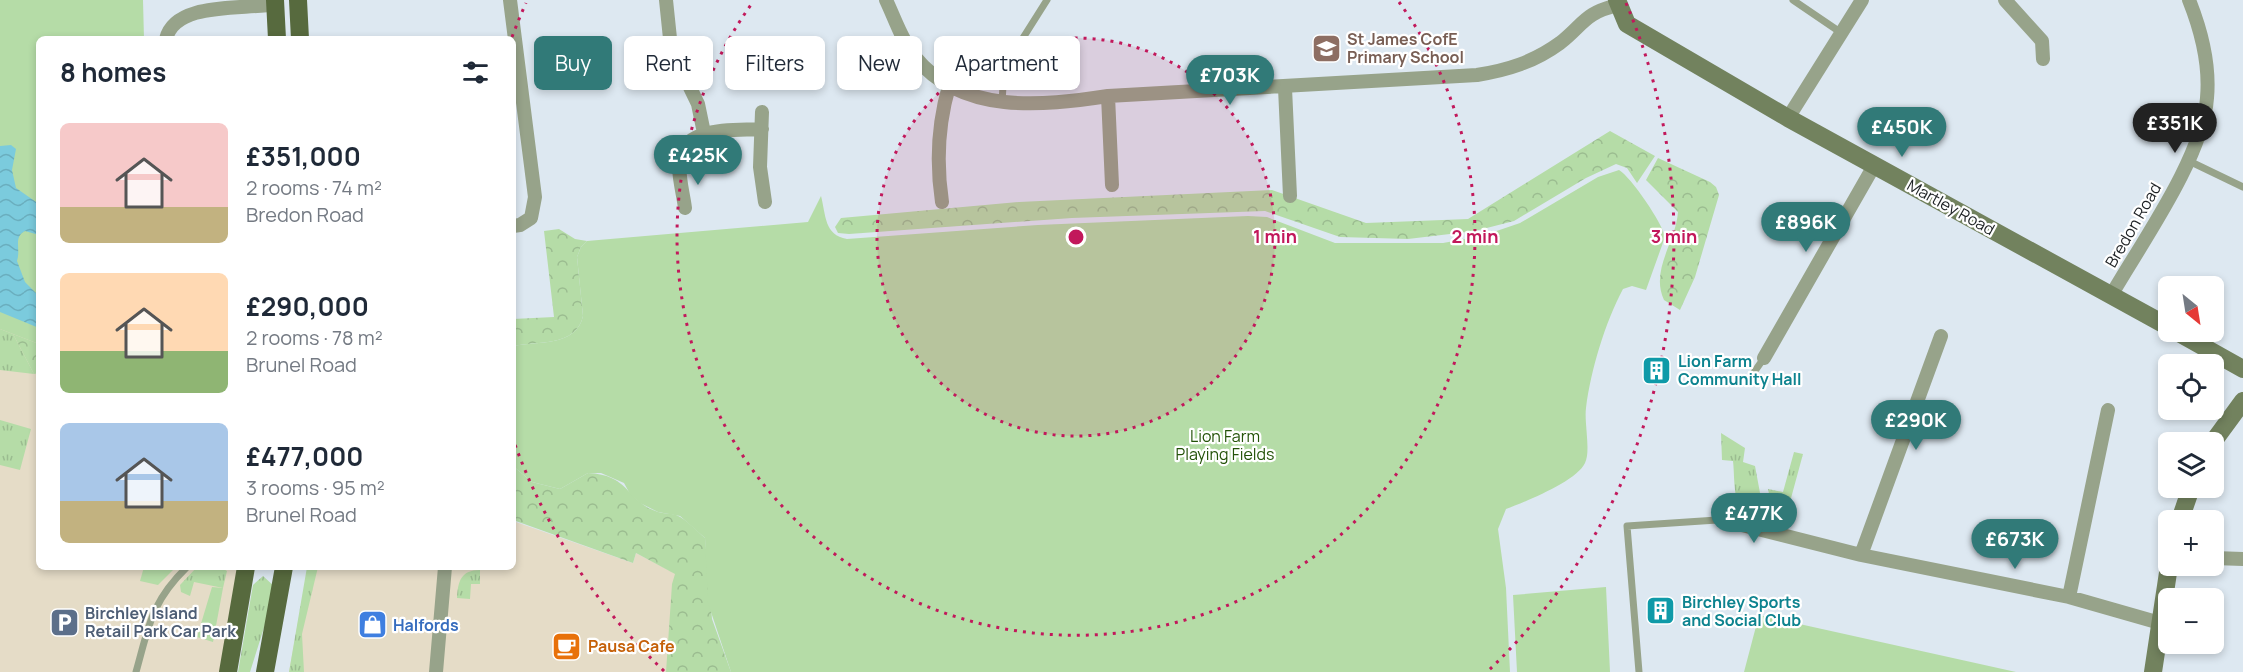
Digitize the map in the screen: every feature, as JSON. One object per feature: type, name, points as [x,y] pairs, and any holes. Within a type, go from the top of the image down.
[{"type":"main road","points":[[298,0],[300,36]]},
{"type":"main road","points":[[275,2],[277,36]]},
{"type":"main road","points":[[228,672],[245,570]]},
{"type":"main road","points":[[265,672],[283,570]]},
{"type":"street","points":[[510,0],[515,36]]},
{"type":"street","points":[[666,0],[671,48],[698,104],[704,133]]},
{"type":"street","points":[[886,0],[901,35],[915,57],[934,73]]},
{"type":"street","points":[[1788,118],[1862,0]]},
{"type":"street","points":[[2004,0],[2042,41],[2043,59]]},
{"type":"street","name":"Bredon Road","points":[[2112,294],[2189,161],[2202,126],[2208,97],[2202,33],[2189,0]]},
{"type":"street","points":[[167,36],[169,30],[185,15],[275,2]]},
{"type":"street","points":[[957,90],[967,96],[1002,103],[1072,101],[1108,96],[1285,88],[1477,75],[1514,68],[1539,57],[1561,42],[1583,19],[1599,9],[1617,3]]},
{"type":"street","name":"Martley Road","points":[[1617,3],[1627,24],[1788,118],[2158,321]]},
{"type":"street","points":[[516,47],[535,197],[531,218],[516,226]]},
{"type":"street","points":[[1285,88],[1290,196]]},
{"type":"street","points":[[942,202],[938,178],[940,118],[949,90]]},
{"type":"street","points":[[1108,96],[1112,185]]},
{"type":"street","points":[[762,112],[760,167],[765,202]]},
{"type":"street","points":[[685,208],[679,165],[680,155],[687,145],[704,133],[762,134]]},
{"type":"street","points":[[1764,358],[1875,164]]},
{"type":"street","points":[[1861,555],[1941,336]]},
{"type":"street","points":[[2195,342],[2243,369]]},
{"type":"street","points":[[2220,432],[2243,401]]},
{"type":"street","points":[[2069,597],[2108,410]]},
{"type":"street","points":[[1730,522],[1861,555],[2069,597],[2158,622]]},
{"type":"street","points":[[2224,559],[2243,560]]},
{"type":"street","points":[[436,672],[446,570]]},
{"type":"street","points":[[2153,672],[2158,637]]},
{"type":"lane","points":[[1002,103],[1004,68],[1047,0]]},
{"type":"lane","points":[[1793,0],[1840,32]]},
{"type":"lane","points":[[2189,161],[2243,187]]},
{"type":"lane","points":[[1750,378],[1764,358]]},
{"type":"lane","points":[[1639,672],[1627,526],[1717,520],[1730,522]]},
{"type":"lane","points":[[136,672],[155,605],[162,592],[184,570]]},
{"type":"shaded area","points":[[0,286],[36,305],[36,570],[246,570],[229,672],[0,672]]},
{"type":"shaded area","points":[[516,522],[633,563],[636,553],[676,574],[667,672],[289,672],[307,570],[516,570]]},
{"type":"green space","points":[[0,0],[143,0],[144,36],[36,36],[36,343],[0,329]]},
{"type":"green space","points":[[1610,131],[1655,156],[1637,183],[1627,168],[1616,164],[1586,178],[1514,221],[1475,231],[1408,239],[1340,237],[1265,211],[1072,218],[849,234],[838,233],[835,227],[841,218],[1019,202],[1272,190],[1366,223],[1468,219]]},
{"type":"green space","points":[[1658,158],[1710,182],[1716,187],[1719,195],[1695,277],[1680,310],[1664,300],[1660,289],[1662,267],[1678,212],[1646,180]]},
{"type":"green space","name":"Lion Farm Playing Fields","points":[[1619,170],[1624,174],[1646,201],[1665,237],[1646,290],[1632,286],[1623,289],[1605,331],[1591,378],[1586,408],[1587,458],[1585,463],[1572,477],[1561,484],[1506,509],[1498,529],[1506,588],[1510,672],[731,672],[708,603],[705,538],[680,516],[658,512],[640,503],[630,494],[624,483],[601,473],[588,473],[560,489],[532,482],[516,469],[516,346],[555,341],[573,333],[579,326],[583,316],[577,257],[581,247],[587,241],[808,222],[821,196],[830,229],[839,237],[847,239],[1038,225],[1248,216],[1267,217],[1335,243],[1443,243],[1482,236],[1520,223],[1598,177]]},
{"type":"green space","points":[[559,229],[575,239],[587,241],[581,247],[577,257],[583,316],[573,333],[564,338],[516,346],[516,319],[554,317],[544,231]]},
{"type":"green space","points":[[0,329],[13,334],[34,374],[0,370]]},
{"type":"green space","points":[[13,334],[36,343],[36,374],[34,374]]},
{"type":"green space","points":[[0,420],[31,429],[20,470],[0,465]]},
{"type":"green space","points":[[1721,433],[1745,448],[1743,462],[1755,466],[1763,509],[1773,527],[1751,521],[1740,509],[1735,493],[1733,461],[1722,460]]},
{"type":"green space","points":[[1794,452],[1803,454],[1784,524],[1771,503],[1768,489],[1783,492]]},
{"type":"green space","points":[[516,469],[532,482],[560,489],[588,473],[612,478],[639,502],[658,512],[680,517],[705,538],[712,619],[731,672],[666,672],[672,584],[675,574],[636,553],[633,563],[516,521]]},
{"type":"green space","points":[[143,570],[173,570],[158,585],[140,581]]},
{"type":"green space","points":[[194,570],[227,571],[223,588],[194,582],[190,596],[181,592],[180,585]]},
{"type":"green space","points":[[306,570],[317,570],[302,634],[304,672],[289,672]]},
{"type":"green space","points":[[480,570],[480,584],[471,584],[470,599],[457,598],[458,586],[465,574]]},
{"type":"green space","points":[[263,576],[275,587],[275,593],[250,672],[238,672],[253,585]]},
{"type":"green space","points":[[212,587],[223,588],[213,642],[197,637]]},
{"type":"green space","points":[[1606,587],[1610,672],[1517,672],[1513,595]]},
{"type":"green space","points":[[1759,615],[2016,672],[1744,672]]},
{"type":"water","points":[[11,145],[16,149],[12,170],[16,188],[36,202],[36,234],[25,231],[21,234],[18,240],[17,261],[25,282],[36,293],[36,327],[0,312],[0,146]]},
{"type":"place","name":"St James CofE Primary School","points":[[1326,48]]},
{"type":"place","name":"Lion Farm Community Hall","points":[[1657,370]]},
{"type":"place","name":"Birchley Sports and Social Club","points":[[1661,611]]},
{"type":"place","name":"Birchley Island Retail Park Car Park","points":[[64,622]]},
{"type":"place","name":"Halfords","points":[[372,625]]},
{"type":"place","name":"Pausa Cafe","points":[[567,646]]}]
